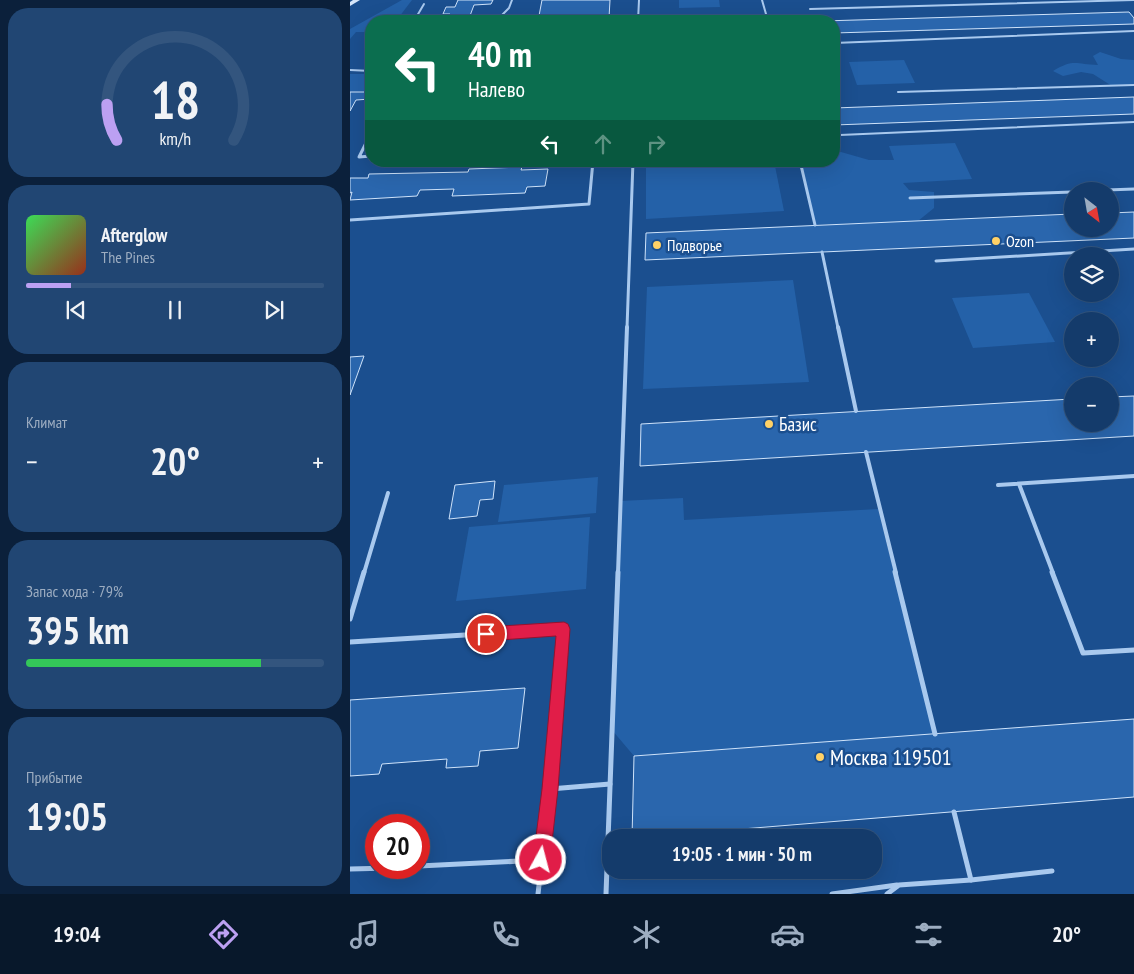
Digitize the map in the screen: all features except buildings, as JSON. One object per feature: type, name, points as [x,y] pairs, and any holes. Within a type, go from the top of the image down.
[{"type":"street","points":[[350,4],[357,0]]},
{"type":"lane","points":[[502,15],[509,8],[512,0]]},
{"type":"lane","points":[[638,15],[639,0]]},
{"type":"lane","points":[[762,0],[766,15]]},
{"type":"lane","points":[[810,9],[1134,0]]},
{"type":"lane","points":[[418,15],[424,4]]},
{"type":"lane","points":[[840,43],[1134,32]]},
{"type":"lane","points":[[350,70],[365,71]]},
{"type":"lane","points":[[898,92],[1134,85]]},
{"type":"lane","points":[[840,135],[1134,122]]},
{"type":"lane","points":[[365,145],[359,157],[365,156]]},
{"type":"lane","points":[[350,220],[589,204],[592,167]]},
{"type":"lane","points":[[606,894],[633,167]]},
{"type":"lane","points":[[801,167],[815,226]]},
{"type":"lane","points":[[1119,190],[1134,189]]},
{"type":"lane","points":[[910,198],[1064,192]]},
{"type":"lane","points":[[936,261],[1134,249]]},
{"type":"lane","points":[[822,252],[856,412]]},
{"type":"lane","points":[[866,452],[936,734]]},
{"type":"lane","points":[[998,485],[1134,476]]},
{"type":"lane","points":[[1019,484],[1083,653],[1134,650]]},
{"type":"lane","points":[[350,619],[388,493]]},
{"type":"lane","points":[[350,642],[564,629],[550,789],[538,894]]},
{"type":"lane","points":[[550,789],[610,784]]},
{"type":"lane","points":[[954,812],[971,880]]},
{"type":"lane","points":[[430,865],[541,860]]},
{"type":"lane","points":[[350,870],[365,869]]},
{"type":"lane","points":[[832,894],[899,885],[971,880],[1052,871]]},
{"type":"lane","points":[[887,894],[899,885]]},
{"type":"shaded area","points":[[402,0],[412,0],[401,15],[375,15]]},
{"type":"shaded area","points":[[679,0],[719,0],[720,7],[679,8]]},
{"type":"shaded area","points":[[365,21],[365,32],[356,32],[350,39],[350,29]]},
{"type":"shaded area","points":[[1100,52],[1121,59],[1134,60],[1134,85],[1112,86],[1093,74],[1081,72],[1063,76],[1053,71],[1071,63],[1098,65],[1093,56]]},
{"type":"shaded area","points":[[904,60],[915,83],[857,85],[849,62]]},
{"type":"shaded area","points":[[350,74],[365,74],[365,92],[350,92]]},
{"type":"shaded area","points":[[955,143],[972,179],[903,183],[909,190],[934,192],[934,208],[918,221],[815,225],[801,167],[840,167],[840,152],[869,160],[894,160],[889,146]]},
{"type":"shaded area","points":[[646,167],[775,167],[784,211],[646,219]]},
{"type":"shaded area","points":[[793,280],[809,382],[643,389],[647,287]]},
{"type":"shaded area","points":[[1029,293],[1055,342],[973,348],[952,298]]},
{"type":"shaded area","points":[[598,477],[596,513],[498,522],[504,485]]},
{"type":"shaded area","points":[[683,498],[684,520],[878,509],[935,734],[634,756],[612,730],[620,501]]},
{"type":"shaded area","points":[[590,517],[586,589],[456,601],[469,527]]},
{"type":"place","name":"Ozon","points":[[996,241]]},
{"type":"place","name":"Подворье","points":[[657,245]]},
{"type":"place","name":"Базис","points":[[769,424]]},
{"type":"place","name":"Москва 119501","points":[[820,757]]},
{"type":"route","points":[[486,634],[564,629],[550,789],[541,860]]}]
